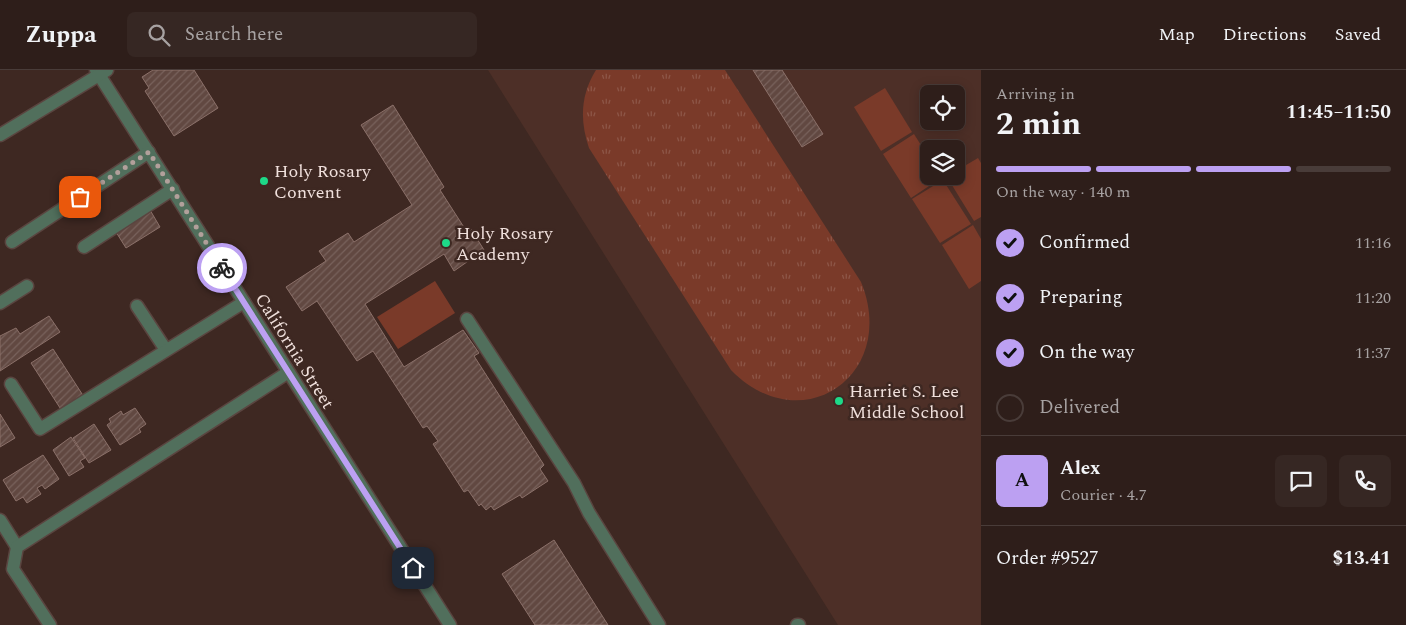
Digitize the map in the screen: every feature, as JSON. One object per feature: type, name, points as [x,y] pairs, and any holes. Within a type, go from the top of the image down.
[{"type":"street","points":[[0,136],[100,72]]},
{"type":"street","name":"California Street","points":[[100,72],[287,373],[450,625]]},
{"type":"street","points":[[12,242],[149,152]]},
{"type":"street","points":[[84,247],[173,189]]},
{"type":"street","points":[[0,303],[27,286]]},
{"type":"street","points":[[11,384],[40,429],[244,302]]},
{"type":"street","points":[[137,306],[166,350]]},
{"type":"street","points":[[467,319],[574,483],[616,558],[659,625]]},
{"type":"street","points":[[17,548],[287,373]]},
{"type":"street","points":[[0,520],[17,548],[13,569],[50,625]]},
{"type":"shaded area","name":"Harriet S. Lee Middle School","points":[[488,70],[981,70],[981,625],[838,625]]},
{"type":"green space","points":[[596,70],[725,70],[861,282],[869,315],[867,345],[855,370],[836,388],[813,398],[786,400],[758,391],[731,370],[589,148],[584,128],[583,109],[587,89]]},
{"type":"green space","points":[[885,88],[912,132],[881,151],[854,107]]},
{"type":"green space","points":[[914,134],[920,144],[920,185],[930,185],[911,198],[883,154]]},
{"type":"green space","points":[[978,158],[981,163],[981,217],[974,221],[952,185],[965,185],[965,166]]},
{"type":"green space","points":[[935,185],[946,185],[971,224],[940,243],[912,199]]},
{"type":"green space","points":[[973,225],[981,239],[981,281],[969,289],[942,245]]},
{"type":"green space","points":[[435,281],[455,313],[398,349],[377,317]]},
{"type":"building","points":[[153,70],[194,70],[218,108],[174,136],[145,91],[149,88],[142,77]]},
{"type":"building","points":[[753,70],[782,70],[823,134],[802,147]]},
{"type":"building","points":[[393,105],[444,187],[440,190],[467,232],[471,229],[484,250],[454,271],[444,254],[365,304],[404,367],[463,330],[479,353],[474,356],[544,465],[540,469],[548,481],[522,498],[520,495],[494,510],[491,506],[486,510],[481,504],[479,506],[468,490],[464,492],[433,444],[438,441],[427,426],[423,428],[373,351],[357,361],[317,301],[302,311],[286,287],[326,261],[319,251],[348,233],[354,242],[412,205],[361,125]]},
{"type":"building","points":[[150,210],[160,227],[126,248],[116,232]]},
{"type":"building","points":[[49,316],[60,332],[0,371],[0,336],[16,328],[20,334]]},
{"type":"building","points":[[53,349],[84,397],[62,411],[31,363]]},
{"type":"building","points":[[135,408],[146,424],[139,429],[141,432],[120,445],[107,425],[111,422],[109,419],[121,411],[123,415]]},
{"type":"building","points":[[0,414],[15,438],[0,447]]},
{"type":"building","points":[[94,424],[111,450],[89,463],[73,438]]},
{"type":"building","points":[[71,437],[85,458],[80,461],[84,467],[69,476],[53,450]]},
{"type":"building","points":[[43,455],[59,479],[45,489],[42,485],[37,488],[41,494],[27,503],[23,497],[16,501],[3,480]]},
{"type":"building","points":[[554,540],[608,625],[535,625],[502,574]]},
{"type":"way so far","points":[[80,197],[149,152],[222,268]]},
{"type":"place","name":"Holy Rosary Convent","points":[[264,181]]},
{"type":"place","name":"Holy Rosary Academy","points":[[446,243]]},
{"type":"place","name":"Harriet S. Lee Middle School","points":[[839,401]]},
{"type":"route","points":[[222,268],[287,373],[413,568]]}]
